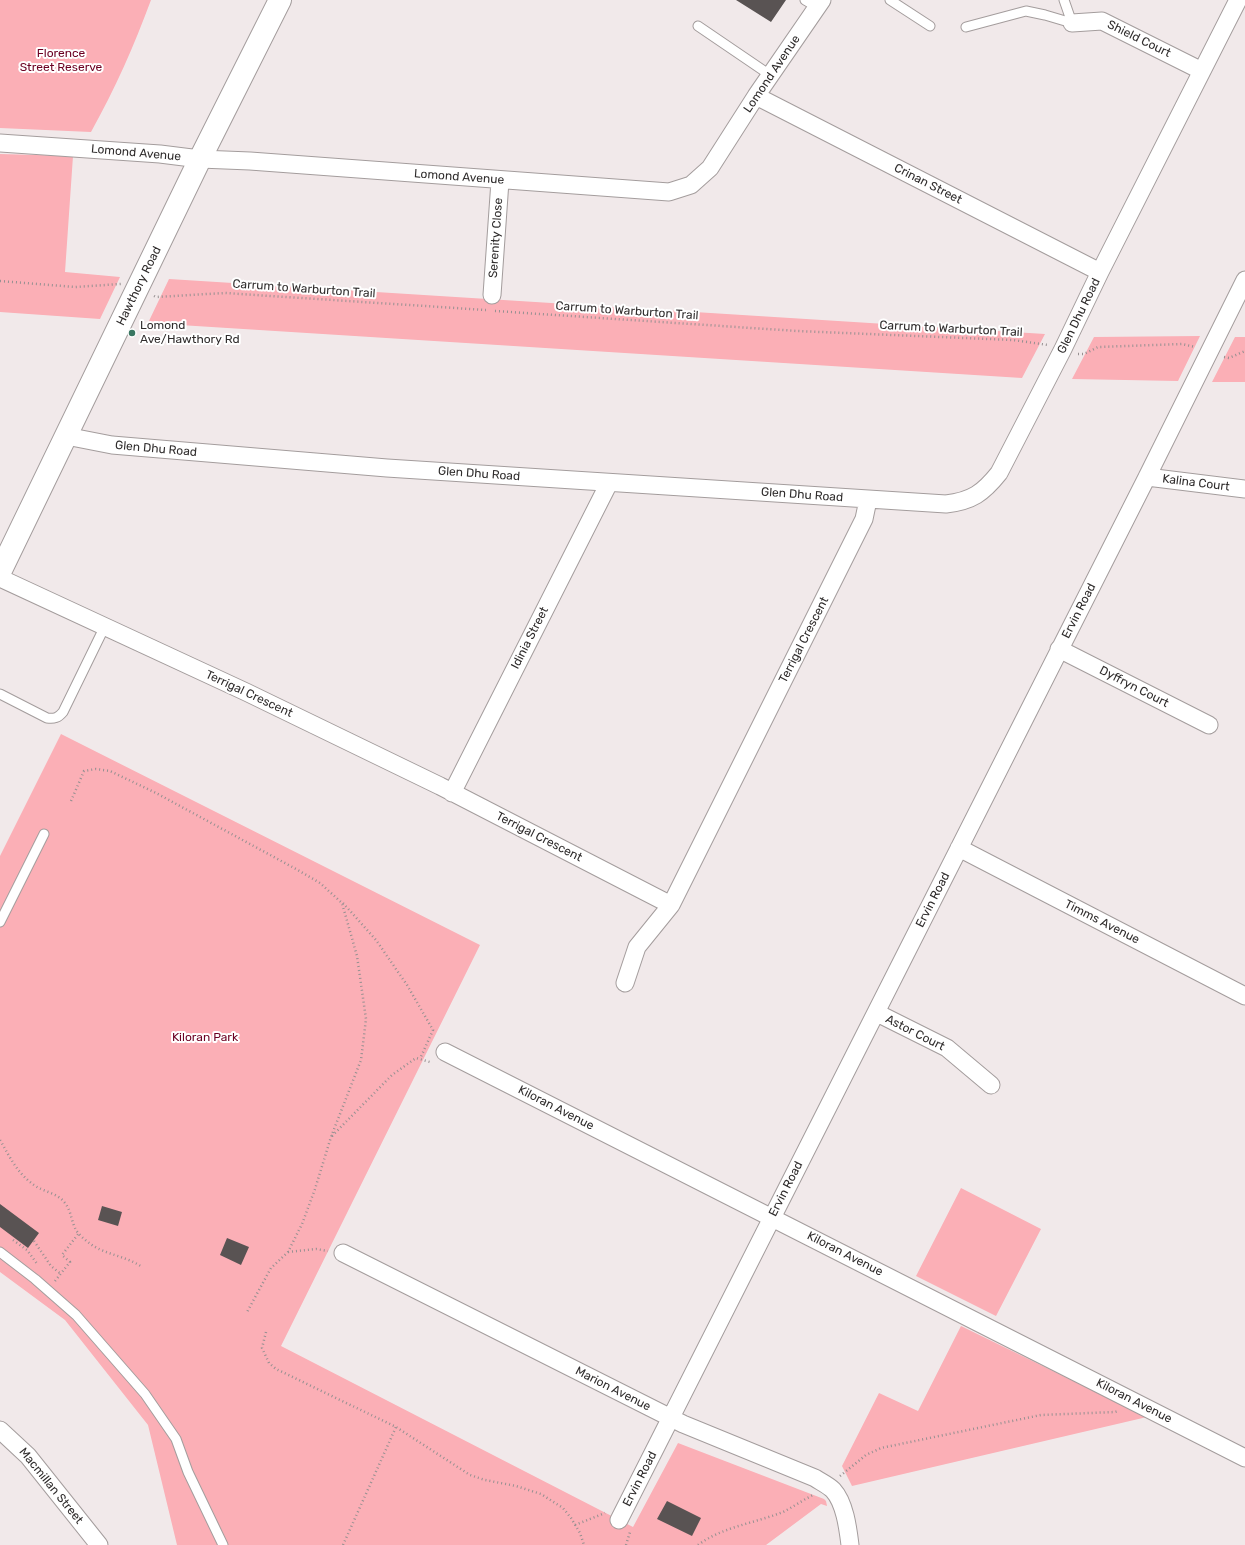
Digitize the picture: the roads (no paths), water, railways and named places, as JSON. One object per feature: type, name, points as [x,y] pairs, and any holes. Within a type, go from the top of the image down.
[{"type":"main road","name":"Hawthory Road","points":[[0,572],[200,159],[280,0]]},
{"type":"street","name":"Glen Dhu Road","points":[[66,436],[112,445],[387,468],[868,500],[946,504],[968,500],[986,489],[999,473],[1063,349],[1100,272],[1238,0]]},
{"type":"street","name":"Lomond Avenue","points":[[0,143],[160,154],[200,159],[250,161],[669,192],[691,185],[710,168],[815,2]]},
{"type":"street","name":"Shield Court","points":[[1072,23],[1102,21],[1202,71]]},
{"type":"street","name":"Crinan Street","points":[[756,96],[1100,272]]},
{"type":"street","name":"Serenity Close","points":[[491,306],[500,180]]},
{"type":"street","name":"Ervin Road","points":[[613,1516],[671,1418],[877,1013],[1245,280]]},
{"type":"street","name":"Kalina Court","points":[[1147,477],[1245,489]]},
{"type":"street","name":"Idinia Street","points":[[452,793],[609,483]]},
{"type":"street","name":"Terrigal Crescent","points":[[0,578],[246,692],[452,793],[671,905],[864,519],[868,500]]},
{"type":"street","name":"Dyffryn Court","points":[[1060,649],[1209,725]]},
{"type":"street","name":"Timms Avenue","points":[[959,848],[1245,996]]},
{"type":"street","points":[[625,983],[637,947],[671,905]]},
{"type":"street","name":"Astor Court","points":[[877,1013],[947,1048],[990,1085]]},
{"type":"street","name":"Kiloran Avenue","points":[[445,1052],[1245,1458]]},
{"type":"street","name":"Marion Avenue","points":[[335,1255],[696,1430],[815,1478],[835,1492],[846,1516],[850,1545]]},
{"type":"street","name":"Macmillan Street","points":[[0,1430],[28,1456],[99,1545]]},
{"type":"lane","points":[[890,0],[930,26]]},
{"type":"lane","points":[[1064,0],[1072,23]]},
{"type":"lane","points":[[966,27],[1026,11],[1072,23]]},
{"type":"lane","points":[[698,26],[770,75]]},
{"type":"lane","points":[[0,694],[47,718],[54,719],[59,717],[63,712],[105,626]]},
{"type":"lane","points":[[0,922],[44,834]]},
{"type":"lane","points":[[0,1252],[35,1279],[76,1315],[145,1394],[176,1439],[188,1472],[223,1545]]},
{"type":"place","name":"Lomond Ave/Hawthory Rd","points":[[132,333]]},
{"type":"park label","name":"Florence Street Reserve","points":[[61,61]]},
{"type":"park label","name":"Kiloran Park","points":[[205,1038]]}]
